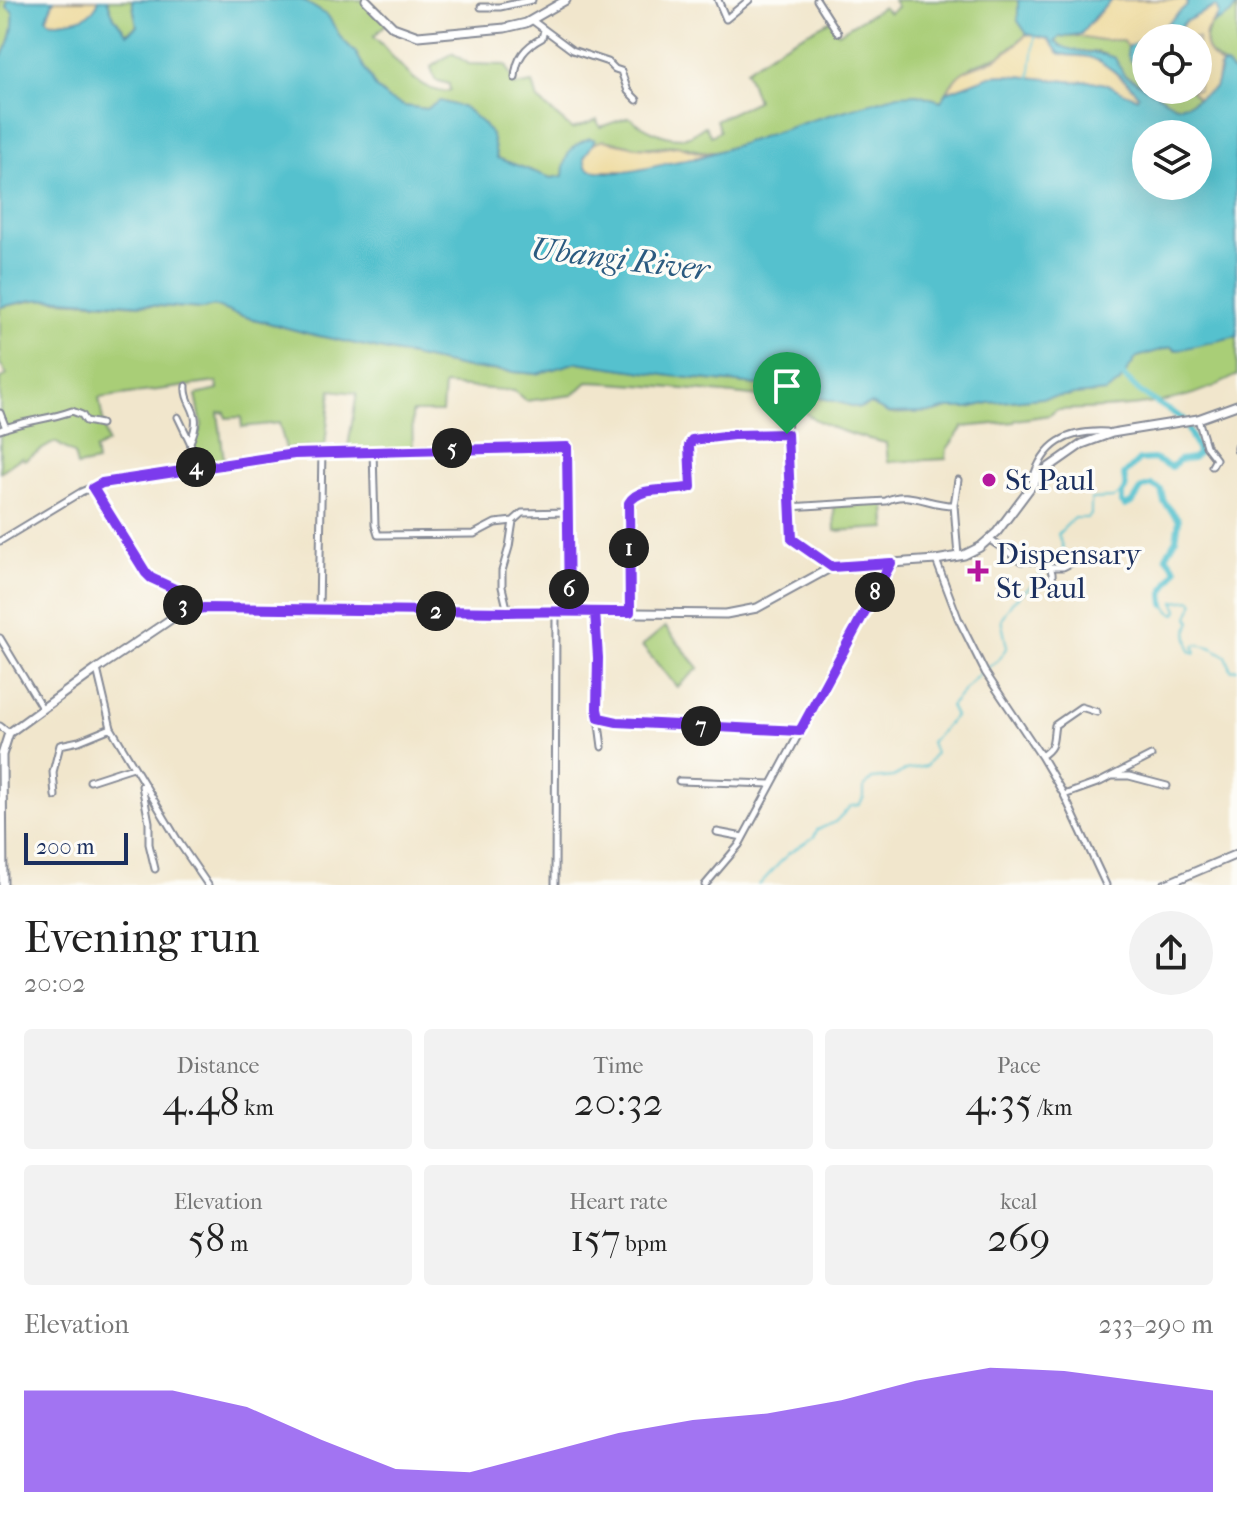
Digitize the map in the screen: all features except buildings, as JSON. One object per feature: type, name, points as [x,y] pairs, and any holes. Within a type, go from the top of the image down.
[{"type":"main road","points":[[366,0],[393,27],[410,36],[505,28],[533,21],[566,0]]},
{"type":"main road","points":[[2,881],[1,783],[3,747],[9,733],[97,669],[185,611],[204,608],[726,614],[749,611],[832,567],[958,557],[990,540],[1032,482],[1066,453],[1082,444],[1112,433],[1197,420],[1237,405]]},
{"type":"main road","points":[[1164,885],[1237,854]]},
{"type":"street","points":[[481,7],[500,7],[532,0]]},
{"type":"street","points":[[718,0],[726,19],[749,0]]},
{"type":"street","points":[[817,0],[838,33]]},
{"type":"street","points":[[533,21],[572,50],[608,62],[621,71],[628,91],[637,100]]},
{"type":"street","points":[[515,78],[524,50],[542,38],[544,30]]},
{"type":"street","points":[[186,386],[185,393],[196,417],[190,442]]},
{"type":"street","points":[[789,403],[787,434],[792,539],[832,567]]},
{"type":"street","points":[[0,413],[3,429],[72,411],[82,415],[86,421],[101,424]]},
{"type":"street","points":[[178,417],[190,442],[196,467]]},
{"type":"street","points":[[1197,420],[1206,446],[1216,459],[1212,466]]},
{"type":"street","points":[[1032,482],[1040,459],[1055,444],[1094,431],[1112,433]]},
{"type":"street","points":[[630,612],[629,503],[632,497],[643,491],[691,487],[689,446],[692,440],[733,435],[787,434]]},
{"type":"street","points":[[0,541],[68,499],[102,483],[196,467],[322,451],[567,447],[569,611]]},
{"type":"street","points":[[319,610],[322,451]]},
{"type":"street","points":[[373,451],[375,525],[378,535],[474,534],[495,523],[513,521],[522,513],[568,512]]},
{"type":"street","points":[[958,480],[954,505],[958,557]]},
{"type":"street","points":[[93,488],[146,573],[177,590],[185,611]]},
{"type":"street","points":[[789,507],[886,501],[898,495],[954,505]]},
{"type":"street","points":[[508,612],[502,571],[513,521]]},
{"type":"street","points":[[990,540],[1021,561],[1037,558],[1049,566],[1063,567],[1073,562]]},
{"type":"street","points":[[936,560],[958,618],[985,672],[1064,795],[1106,885]]},
{"type":"street","points":[[705,885],[743,837],[891,563]]},
{"type":"street","points":[[1049,566],[1053,575],[1052,584]]},
{"type":"street","points":[[555,885],[556,611]]},
{"type":"street","points":[[595,612],[597,709],[602,747]]},
{"type":"street","points":[[0,638],[42,708]]},
{"type":"street","points":[[97,669],[111,728],[208,885]]},
{"type":"street","points":[[1041,756],[1050,751],[1054,744],[1055,725],[1066,716],[1081,707],[1097,712]]},
{"type":"street","points":[[599,718],[617,722],[800,731]]},
{"type":"street","points":[[0,726],[9,733]]},
{"type":"street","points":[[55,796],[53,772],[60,745],[111,728]]},
{"type":"street","points":[[1064,795],[1151,756]]},
{"type":"street","points":[[90,781],[133,767]]},
{"type":"street","points":[[1126,768],[1129,776]]},
{"type":"street","points":[[1112,775],[1167,786]]},
{"type":"street","points":[[142,781],[155,869]]},
{"type":"street","points":[[679,781],[771,784]]},
{"type":"street","points":[[717,832],[743,837]]},
{"type":"green space","points":[[0,0],[8,0],[6,6],[13,12],[13,18],[9,43],[0,58]]},
{"type":"green space","points":[[107,0],[132,0],[137,27],[126,33],[114,17]]},
{"type":"green space","points":[[302,0],[366,0],[388,22],[374,36],[407,72],[427,87],[450,91],[449,84],[435,80],[431,67],[452,53],[469,64],[506,65],[515,86],[533,83],[538,100],[572,129],[597,120],[600,127],[629,117],[649,130],[674,138],[691,135],[705,126],[711,136],[720,131],[716,120],[757,101],[746,70],[781,46],[831,20],[838,33],[883,7],[889,13],[897,7],[893,0],[1018,0],[1018,21],[1027,34],[1000,56],[973,65],[941,101],[917,94],[898,96],[716,152],[672,146],[638,147],[610,141],[593,144],[595,140],[590,138],[573,149],[563,176],[551,178],[497,158],[488,130],[465,108],[440,101],[426,109],[404,106],[388,99],[376,88],[356,53],[341,38],[328,16]]},
{"type":"green space","points":[[1237,7],[1235,74],[1212,56],[1212,24]]},
{"type":"green space","points":[[1076,36],[1127,43],[1132,79],[1124,75],[1112,57],[1098,52],[1071,51],[1055,42],[1060,37]]},
{"type":"green space","points":[[41,299],[203,309],[214,306],[310,334],[467,368],[536,374],[577,362],[785,388],[859,408],[871,404],[890,414],[934,412],[989,403],[1105,392],[1119,383],[1137,357],[1171,347],[1175,350],[1237,336],[1237,375],[1216,386],[1172,400],[1056,410],[1050,415],[1014,422],[963,427],[947,449],[946,459],[888,462],[886,443],[821,423],[791,400],[587,382],[573,395],[526,401],[514,391],[444,385],[442,412],[412,412],[413,452],[347,453],[357,393],[331,390],[325,446],[286,449],[279,423],[242,427],[241,417],[226,418],[225,412],[218,413],[224,460],[198,464],[194,445],[202,426],[196,395],[218,390],[217,382],[99,398],[107,443],[95,450],[97,462],[77,466],[74,454],[55,442],[24,460],[22,457],[0,472],[0,429],[4,426],[0,416],[0,379],[7,375],[0,364],[0,307]]},
{"type":"green space","points":[[885,503],[886,528],[835,531],[834,505]]},
{"type":"green space","points":[[665,627],[699,668],[677,687],[642,646]]},
{"type":"sand","points":[[54,0],[99,0],[89,16],[56,22],[46,20]]},
{"type":"sand","points":[[1112,0],[1187,0],[1188,5],[1166,24],[1132,24],[1132,46],[1128,48],[1122,40],[1076,36]]},
{"type":"sand","points":[[1216,6],[1219,14],[1211,24],[1184,22]]},
{"type":"sand","points":[[1027,34],[1048,39],[1059,53],[1090,57],[1104,63],[1132,87],[1132,96],[1092,81],[1007,75],[990,76],[947,92],[962,73],[1012,48]]},
{"type":"sand","points":[[1212,56],[1223,65],[1219,68],[1216,88],[1212,90]]},
{"type":"sand","points":[[603,140],[636,147],[657,149],[677,146],[700,153],[716,152],[646,171],[593,171],[586,167],[584,155],[593,144]]},
{"type":"water","name":"Ubangi River","points":[[8,0],[54,0],[46,18],[51,23],[86,16],[99,0],[107,0],[114,17],[127,34],[137,26],[132,0],[302,0],[328,16],[341,38],[356,53],[376,88],[388,99],[404,106],[426,109],[440,101],[465,108],[492,136],[497,158],[551,178],[563,176],[569,153],[590,138],[595,140],[584,158],[586,167],[606,172],[633,171],[698,158],[898,95],[917,94],[941,101],[947,92],[990,76],[1092,81],[1132,96],[1132,104],[1212,104],[1212,90],[1222,65],[1226,65],[1235,74],[1237,336],[1178,350],[1171,347],[1137,357],[1119,383],[1106,392],[989,403],[934,412],[888,413],[871,404],[859,408],[785,388],[577,362],[537,374],[467,368],[310,334],[214,306],[203,309],[62,299],[32,300],[0,307],[0,58],[9,43],[13,12],[6,6]]},
{"type":"water","points":[[1018,0],[1112,0],[1081,34],[1060,37],[1055,42],[1069,49],[1115,58],[1124,75],[1132,80],[1132,88],[1107,66],[1092,58],[1059,53],[1048,39],[1027,34],[1018,21]]},
{"type":"water","points":[[1187,0],[1237,0],[1233,12],[1214,23],[1219,14],[1216,6],[1183,24],[1166,24],[1187,5]]},
{"type":"water","points":[[1132,45],[1132,62],[1128,56],[1128,47]]},
{"type":"waterway","points":[[1030,78],[1035,37]]},
{"type":"waterway","points":[[1118,371],[1140,392],[1183,419],[1198,453],[1193,458],[1179,460],[1172,467],[1153,459],[1139,460],[1124,475],[1126,489],[1122,493],[1122,503],[1125,506],[1133,502],[1142,488],[1152,485],[1161,490],[1164,502],[1179,520],[1176,539],[1166,556],[1176,569],[1163,593],[1164,604]]},
{"type":"waterway","points":[[986,669],[998,660],[1007,647],[1001,619],[1012,602],[1038,580],[1043,569],[1055,563],[1064,553],[1058,534],[1074,518],[1091,515],[1091,499],[1113,498],[1122,493]]},
{"type":"waterway","points":[[1164,604],[1176,614],[1178,610],[1174,602],[1192,600],[1194,604],[1187,632],[1190,651],[1196,653],[1194,646],[1197,644],[1213,648],[1226,656],[1231,670],[1237,669]]},
{"type":"waterway","points":[[759,885],[789,853],[814,837],[817,830],[835,822],[851,806],[859,805],[864,797],[864,787],[872,779],[893,777],[906,770],[926,766],[935,753],[931,742],[955,716],[950,706],[981,672]]},
{"type":"place","name":"St Paul","points":[[989,480]]},
{"type":"place","name":"Dispensary St Paul","points":[[978,571]]},
{"type":"route","points":[[787,434],[733,435],[692,440],[689,442],[691,487],[643,491],[632,497],[629,503],[630,612],[569,611],[508,612],[204,608],[185,611],[177,590],[146,573],[93,488],[102,483],[171,471],[294,454],[567,447],[569,611],[595,612],[599,718],[617,722],[800,731],[891,563],[832,567],[792,539],[787,434]]}]
